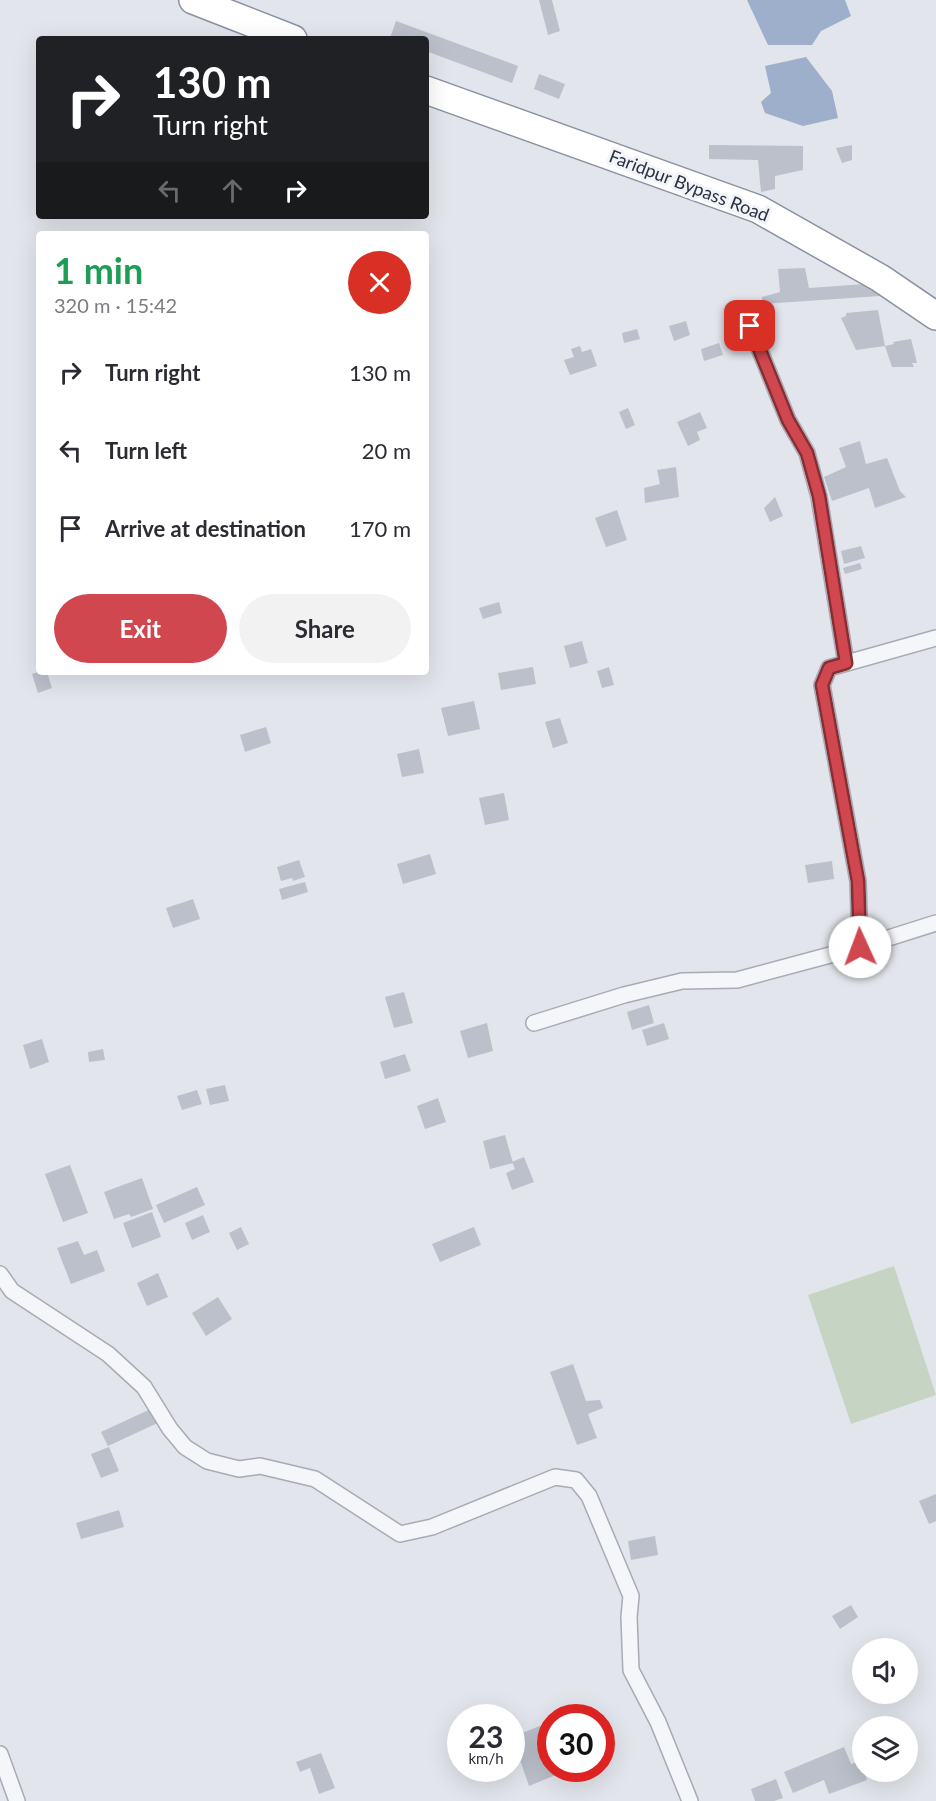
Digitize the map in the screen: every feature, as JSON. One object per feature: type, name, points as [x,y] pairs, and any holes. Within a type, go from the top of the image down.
[{"type":"highway","points":[[193,0],[285,36]]},
{"type":"highway","name":"Faridpur Bypass Road","points":[[429,91],[758,208],[880,278],[936,316]]},
{"type":"street","points":[[750,326],[788,420],[807,453],[819,496],[846,663]]},
{"type":"street","points":[[860,947],[858,881],[822,685],[829,668],[936,638]]},
{"type":"street","points":[[534,1023],[635,992],[682,981],[737,980],[860,947],[936,923]]},
{"type":"street","points":[[0,1274],[12,1291],[108,1354],[144,1387],[170,1429],[185,1447],[207,1461],[239,1469],[260,1466],[315,1479],[400,1534],[432,1527],[555,1477],[576,1480],[590,1496],[631,1596],[632,1670],[658,1722],[690,1801]]},
{"type":"street","points":[[0,1754],[17,1801]]},
{"type":"green space","points":[[894,1266],[936,1395],[851,1424],[808,1295]]},
{"type":"water","points":[[747,0],[845,0],[851,16],[821,31],[812,45],[768,45]]},
{"type":"water","points":[[806,57],[832,91],[838,118],[803,126],[765,113],[761,102],[771,93],[765,66]]},
{"type":"building","points":[[539,0],[552,0],[560,31],[548,35]]},
{"type":"building","points":[[396,21],[518,66],[512,83],[429,52],[429,36],[391,36]]},
{"type":"building","points":[[539,74],[565,84],[559,99],[534,89]]},
{"type":"building","points":[[709,145],[803,146],[803,170],[775,176],[775,189],[761,192],[758,160],[709,159]]},
{"type":"building","points":[[852,145],[852,160],[842,163],[836,148]]},
{"type":"building","points":[[805,268],[809,288],[879,283],[880,296],[762,304],[762,297],[780,292],[778,269]]},
{"type":"building","points":[[878,310],[885,346],[856,350],[841,318],[846,316],[846,313]]},
{"type":"building","points":[[686,321],[690,335],[674,341],[669,326]]},
{"type":"building","points":[[637,329],[640,339],[624,343],[622,333]]},
{"type":"building","points":[[911,339],[917,363],[912,363],[914,367],[892,367],[885,346]]},
{"type":"building","points":[[719,343],[723,355],[704,361],[701,349]]},
{"type":"building","points":[[580,346],[582,352],[591,349],[597,366],[570,375],[564,360],[574,357],[571,349]]},
{"type":"building","points":[[628,408],[635,425],[626,429],[619,412]]},
{"type":"building","points":[[700,412],[707,428],[697,432],[700,440],[688,446],[677,422]]},
{"type":"building","points":[[860,441],[866,464],[887,458],[900,491],[906,497],[875,508],[869,488],[832,501],[824,477],[846,467],[839,448]]},
{"type":"building","points":[[676,467],[679,497],[645,503],[644,488],[660,484],[657,470]]},
{"type":"building","points":[[775,497],[783,516],[770,522],[764,508]]},
{"type":"building","points":[[617,510],[627,540],[606,547],[595,518]]},
{"type":"building","points":[[861,546],[865,558],[844,564],[841,551]]},
{"type":"building","points":[[860,563],[862,569],[845,574],[843,568]]},
{"type":"building","points":[[499,602],[502,613],[483,619],[479,608]]},
{"type":"building","points":[[582,641],[588,663],[570,668],[564,646]]},
{"type":"building","points":[[533,667],[536,684],[501,690],[498,673]]},
{"type":"building","points":[[609,667],[614,685],[602,688],[597,671]]},
{"type":"building","points":[[32,674],[48,675],[52,688],[38,693]]},
{"type":"building","points":[[474,701],[480,729],[448,736],[441,708]]},
{"type":"building","points":[[560,718],[568,743],[553,748],[545,722]]},
{"type":"building","points":[[266,727],[271,743],[245,752],[240,735]]},
{"type":"building","points":[[419,749],[424,773],[402,777],[397,754]]},
{"type":"building","points":[[504,793],[509,820],[485,825],[479,798]]},
{"type":"building","points":[[430,854],[436,874],[403,884],[397,864]]},
{"type":"building","points":[[299,860],[305,877],[293,881],[292,878],[281,881],[277,867]]},
{"type":"building","points":[[832,861],[834,879],[808,883],[805,865]]},
{"type":"building","points":[[305,882],[308,892],[282,900],[279,889]]},
{"type":"building","points":[[193,899],[200,919],[173,928],[166,908]]},
{"type":"building","points":[[404,992],[413,1023],[394,1028],[385,997]]},
{"type":"building","points":[[649,1005],[654,1023],[632,1030],[627,1012]]},
{"type":"building","points":[[487,1023],[493,1051],[468,1058],[460,1031]]},
{"type":"building","points":[[664,1023],[669,1039],[647,1046],[642,1030]]},
{"type":"building","points":[[42,1039],[49,1062],[30,1069],[23,1045]]},
{"type":"building","points":[[103,1049],[105,1060],[89,1062],[88,1052]]},
{"type":"building","points":[[405,1054],[411,1071],[385,1079],[380,1062]]},
{"type":"building","points":[[225,1085],[229,1101],[210,1105],[206,1089]]},
{"type":"building","points":[[197,1090],[202,1104],[182,1110],[177,1096]]},
{"type":"building","points":[[438,1098],[446,1122],[425,1129],[417,1106]]},
{"type":"building","points":[[505,1135],[513,1163],[490,1169],[483,1141]]},
{"type":"building","points":[[524,1157],[534,1182],[512,1190],[506,1173],[515,1169],[512,1162]]},
{"type":"building","points":[[70,1165],[88,1213],[63,1222],[45,1174]]},
{"type":"building","points":[[142,1178],[153,1209],[131,1217],[129,1214],[114,1219],[104,1192]]},
{"type":"building","points":[[197,1187],[205,1205],[164,1223],[156,1205]]},
{"type":"building","points":[[152,1212],[161,1237],[132,1248],[123,1223]]},
{"type":"building","points":[[203,1215],[210,1232],[192,1240],[185,1223]]},
{"type":"building","points":[[241,1227],[249,1244],[237,1250],[229,1233]]},
{"type":"building","points":[[474,1227],[481,1245],[440,1262],[432,1244]]},
{"type":"building","points":[[78,1241],[84,1255],[97,1250],[105,1271],[71,1284],[57,1248]]},
{"type":"building","points":[[158,1273],[168,1297],[147,1306],[137,1283]]},
{"type":"building","points":[[218,1297],[232,1319],[206,1336],[192,1313]]},
{"type":"building","points":[[573,1364],[586,1401],[600,1400],[603,1408],[588,1414],[597,1438],[577,1445],[550,1372]]},
{"type":"building","points":[[155,1407],[162,1421],[108,1446],[101,1432]]},
{"type":"building","points":[[109,1447],[119,1471],[101,1478],[91,1454]]},
{"type":"building","points":[[936,1494],[936,1521],[929,1524],[919,1501]]},
{"type":"building","points":[[119,1510],[124,1527],[81,1539],[76,1523]]},
{"type":"building","points":[[655,1536],[658,1555],[631,1560],[628,1541]]},
{"type":"building","points":[[851,1605],[858,1617],[840,1629],[832,1616]]},
{"type":"building","points":[[537,1727],[539,1782],[529,1786],[525,1774],[525,1732]]},
{"type":"building","points":[[844,1747],[852,1764],[852,1782],[862,1782],[829,1794],[824,1780],[793,1793],[784,1772]]},
{"type":"building","points":[[321,1753],[335,1788],[319,1794],[310,1768],[300,1772],[296,1762]]},
{"type":"building","points":[[776,1779],[783,1798],[774,1801],[755,1801],[751,1789]]},
{"type":"route","points":[[750,326],[788,420],[807,453],[819,496],[846,663],[829,668],[822,685],[858,881],[860,947]]}]
